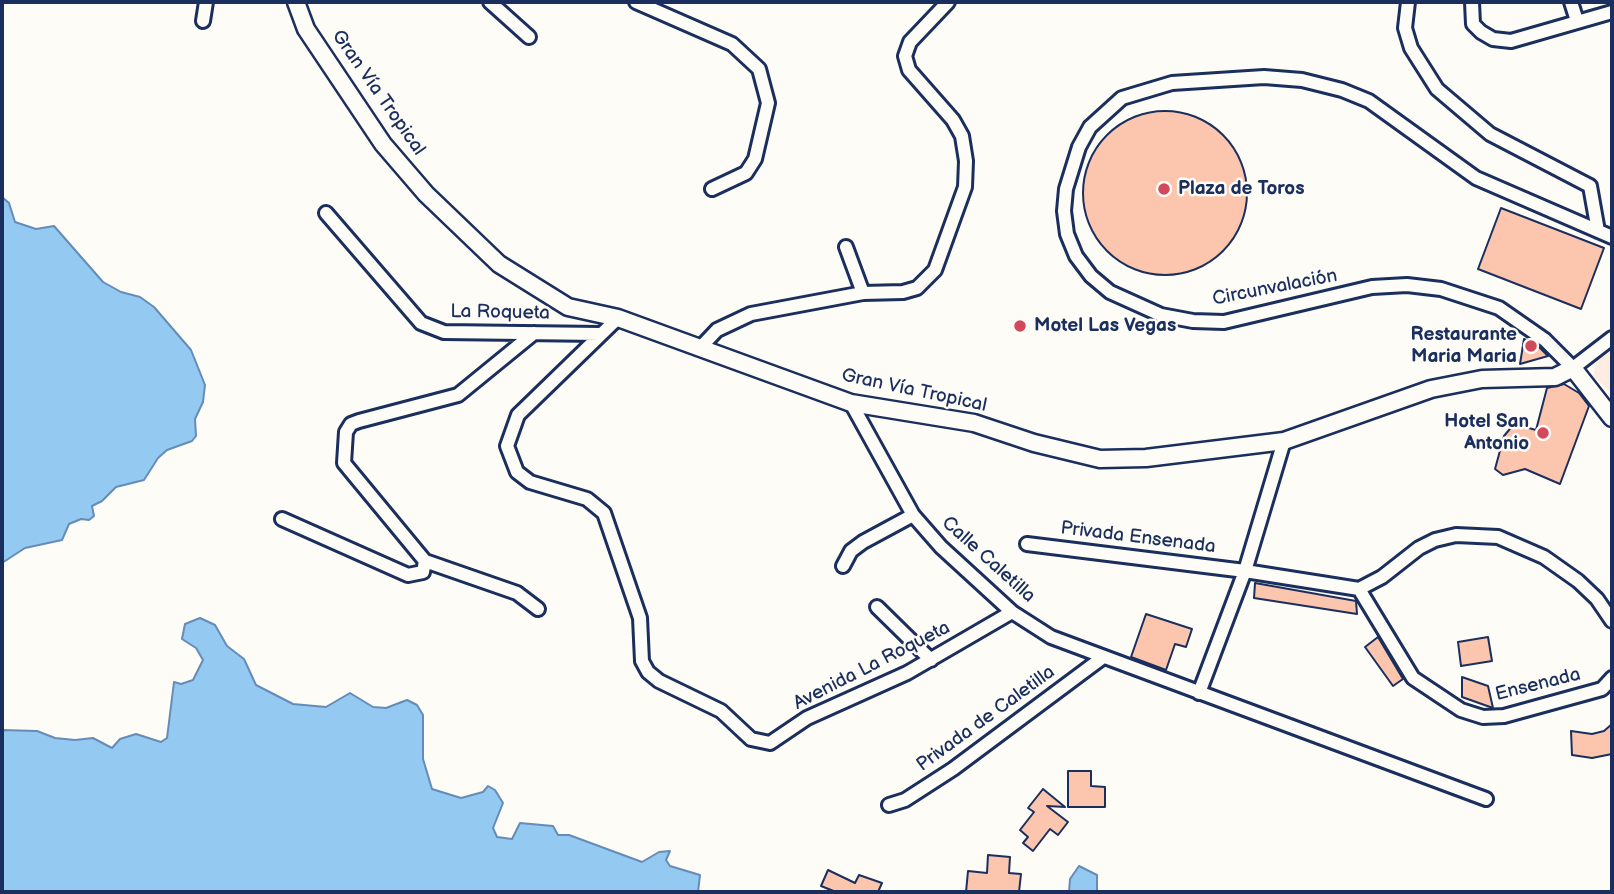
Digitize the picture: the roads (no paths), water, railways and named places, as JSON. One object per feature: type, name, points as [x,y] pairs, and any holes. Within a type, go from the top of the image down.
[{"type":"main road","name":"Gran Vía Tropical","points":[[296,2],[306,29],[383,144],[426,194],[499,264],[568,307],[618,318],[851,402],[974,423],[1034,443],[1100,459],[1146,458],[1284,441],[1431,389],[1482,379],[1555,377],[1573,369]]},
{"type":"main road","points":[[1573,369],[1612,403]]},
{"type":"main road","points":[[1573,369],[1612,418]]},
{"type":"street","points":[[203,22],[206,2]]},
{"type":"street","points":[[490,2],[529,37]]},
{"type":"street","points":[[636,2],[732,44],[759,69],[768,103],[755,159],[746,173],[712,189]]},
{"type":"street","points":[[701,347],[717,330],[751,314],[863,293],[903,292],[926,281],[947,244],[965,187],[966,161],[962,136],[953,120],[909,69],[905,56],[910,42],[948,2]]},
{"type":"street","points":[[1408,2],[1405,28],[1411,48],[1437,89],[1490,134],[1590,186],[1598,231]]},
{"type":"street","points":[[1472,2],[1473,24],[1493,39],[1511,41],[1612,12]]},
{"type":"street","points":[[1571,2],[1577,21]]},
{"type":"street","name":"Circunvalación","points":[[1573,369],[1545,340],[1499,308],[1441,289],[1407,285],[1372,288],[1224,322],[1193,321],[1152,312],[1110,292],[1091,276],[1076,257],[1067,234],[1064,211],[1066,189],[1079,147],[1090,128],[1106,110],[1122,98],[1171,83],[1264,77],[1302,80],[1342,90],[1369,101],[1476,178],[1612,237]]},
{"type":"street","name":"La Roqueta","points":[[326,213],[421,323],[444,332],[600,334]]},
{"type":"street","points":[[846,247],[863,293]]},
{"type":"street","name":"Avenida La Roqueta","points":[[618,318],[518,415],[506,446],[517,472],[530,482],[587,499],[604,513],[640,618],[639,649],[648,672],[659,681],[721,711],[751,739],[761,744],[776,741],[807,718],[931,660],[1012,612]]},
{"type":"street","points":[[534,334],[458,395],[351,424],[346,432],[344,463],[351,475],[425,561],[517,593],[538,608]]},
{"type":"street","name":"Gran Vía Tropical","points":[[1573,369],[1612,338]]},
{"type":"street","name":"Calle Caletilla","points":[[851,402],[913,515],[941,547],[1012,612],[1051,637],[1486,799]]},
{"type":"street","points":[[1199,693],[1245,571],[1284,441]]},
{"type":"street","points":[[843,566],[851,551],[863,542],[913,515]]},
{"type":"street","points":[[282,519],[408,575],[423,572],[425,561]]},
{"type":"street","points":[[1245,571],[1359,589],[1382,577],[1419,548],[1435,540],[1456,536],[1498,537],[1544,557],[1578,581],[1597,599],[1612,621]]},
{"type":"street","name":"Privada Ensenada","points":[[1027,544],[1245,571]]},
{"type":"street","name":"Ensenada","points":[[1359,589],[1413,678],[1461,710],[1483,717],[1504,716],[1602,689],[1612,678]]},
{"type":"street","points":[[877,607],[931,660]]},
{"type":"street","name":"Privada de Caletilla","points":[[889,805],[905,800],[953,769],[1102,658]]},
{"type":"water","points":[[2,197],[9,203],[15,222],[36,229],[54,226],[103,282],[121,292],[140,297],[154,307],[191,350],[205,385],[203,402],[195,419],[196,436],[192,441],[167,450],[158,458],[144,480],[116,487],[102,501],[92,506],[94,516],[89,520],[81,519],[69,524],[62,540],[25,548],[2,563]]},
{"type":"water","points":[[200,618],[215,625],[227,646],[244,659],[256,685],[293,704],[326,707],[350,693],[373,707],[386,708],[407,700],[417,705],[423,715],[423,759],[432,789],[461,798],[483,792],[488,786],[495,790],[503,803],[493,828],[497,837],[512,839],[520,823],[553,826],[558,835],[569,835],[642,862],[659,852],[670,851],[666,860],[670,866],[700,875],[698,892],[2,892],[2,730],[37,731],[55,738],[75,740],[93,738],[112,748],[120,739],[136,734],[161,742],[167,738],[174,682],[181,684],[193,680],[203,660],[196,648],[182,639],[185,624]]},
{"type":"water","points":[[1079,866],[1097,875],[1097,892],[1069,892],[1070,879]]},
{"type":"place","name":"Plaza de Toros","points":[[1164,189]]},
{"type":"place","name":"Motel Las Vegas","points":[[1020,326]]},
{"type":"place","name":"Restaurante Maria Maria","points":[[1531,346]]},
{"type":"place","name":"Hotel San Antonio","points":[[1543,433]]}]
